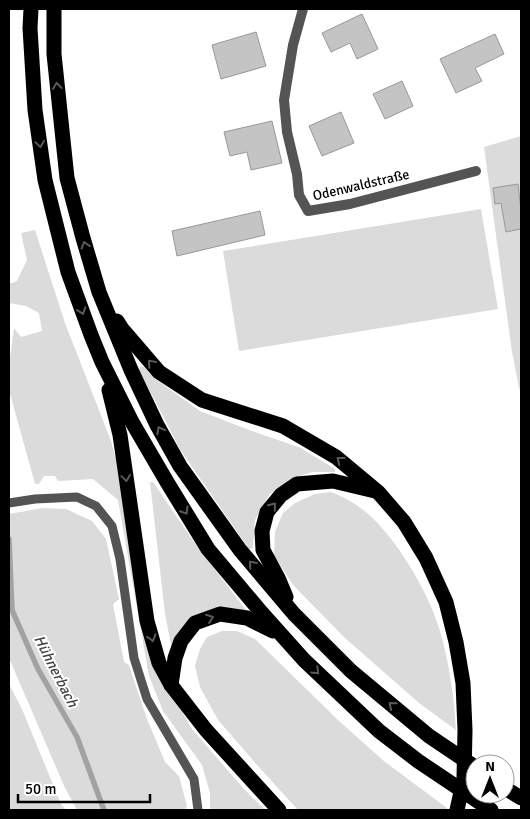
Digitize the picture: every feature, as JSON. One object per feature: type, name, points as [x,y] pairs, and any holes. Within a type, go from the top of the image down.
[{"type":"highway","points":[[31,9],[30,28],[35,110],[45,180],[68,272],[102,362],[132,422],[208,549],[304,660],[379,732],[418,761],[491,810]]},
{"type":"highway","points":[[54,9],[54,54],[66,178],[99,292],[131,370],[180,466],[240,550],[294,614],[351,671],[429,736],[465,760]]},
{"type":"highway","points":[[99,292],[122,329],[160,372],[202,400],[283,426],[336,457],[378,492],[404,522],[426,558],[446,602],[456,642],[463,683],[465,730],[464,778],[457,810]]},
{"type":"highway","points":[[102,362],[120,435],[147,621],[159,663],[171,685],[206,730],[279,810]]},
{"type":"highway","points":[[294,614],[263,550],[262,531],[267,512],[281,495],[297,484],[332,481],[378,492]]},
{"type":"highway","points":[[171,685],[175,658],[181,641],[195,623],[220,614],[247,618],[282,636]]},
{"type":"street","name":"Odenwaldstraße","points":[[303,9],[293,45],[284,100],[287,132],[297,174],[299,195],[308,212],[350,204],[476,171]]},
{"type":"lane","points":[[9,504],[35,499],[77,497],[96,506],[112,526],[120,559],[134,658],[147,699],[194,779],[198,810]]},
{"type":"shaded area","points":[[521,136],[521,391],[512,352],[484,147]]},
{"type":"shaded area","points":[[481,209],[498,309],[239,351],[223,251]]},
{"type":"shaded area","points":[[35,230],[65,323],[111,441],[128,504],[161,674],[192,729],[244,789],[265,810],[210,810],[210,793],[202,765],[163,711],[149,676],[118,500],[93,479],[58,481],[55,476],[44,476],[39,484],[35,484],[9,390],[9,366],[14,328],[21,337],[42,331],[39,313],[26,306],[9,303],[9,284],[17,281],[27,260],[21,233]]},
{"type":"shaded area","points":[[141,366],[154,378],[200,411],[301,448],[335,469],[335,472],[312,472],[294,478],[269,495],[255,520],[253,547],[249,549],[181,451],[139,370]]},
{"type":"shaded area","points":[[150,482],[153,482],[194,542],[249,614],[224,610],[172,650],[165,614]]},
{"type":"shaded area","points":[[331,492],[359,507],[378,524],[400,551],[419,582],[434,613],[443,640],[454,704],[456,730],[419,703],[344,637],[294,586],[274,556],[275,532],[283,513],[295,503],[315,494]]},
{"type":"shaded area","points":[[42,508],[66,509],[92,521],[106,539],[119,599],[113,604],[124,662],[129,665],[147,719],[165,762],[179,776],[187,806],[185,810],[77,810],[65,788],[9,658],[9,514]]},
{"type":"shaded area","points":[[222,631],[237,631],[255,639],[338,720],[385,762],[447,808],[446,810],[298,810],[218,720],[200,687],[195,666],[200,649],[207,637]]},
{"type":"shaded area","points":[[9,684],[22,709],[61,804],[66,810],[9,810]]},
{"type":"building","points":[[362,14],[378,49],[357,59],[350,43],[331,52],[322,33]]},
{"type":"building","points":[[256,32],[266,66],[221,79],[212,45]]},
{"type":"building","points":[[495,34],[504,54],[475,68],[482,81],[456,93],[440,59]]},
{"type":"building","points":[[402,81],[413,106],[385,119],[373,94]]},
{"type":"building","points":[[341,112],[354,143],[322,156],[309,126]]},
{"type":"building","points":[[272,121],[282,163],[251,170],[247,152],[230,156],[224,132]]},
{"type":"building","points":[[518,184],[521,229],[506,232],[501,203],[495,204],[493,188]]},
{"type":"building","points":[[260,211],[265,235],[177,256],[172,231]]},
{"type":"waterway","name":"Hühnerbach","points":[[9,539],[12,610],[38,669],[77,737],[104,810]]}]
